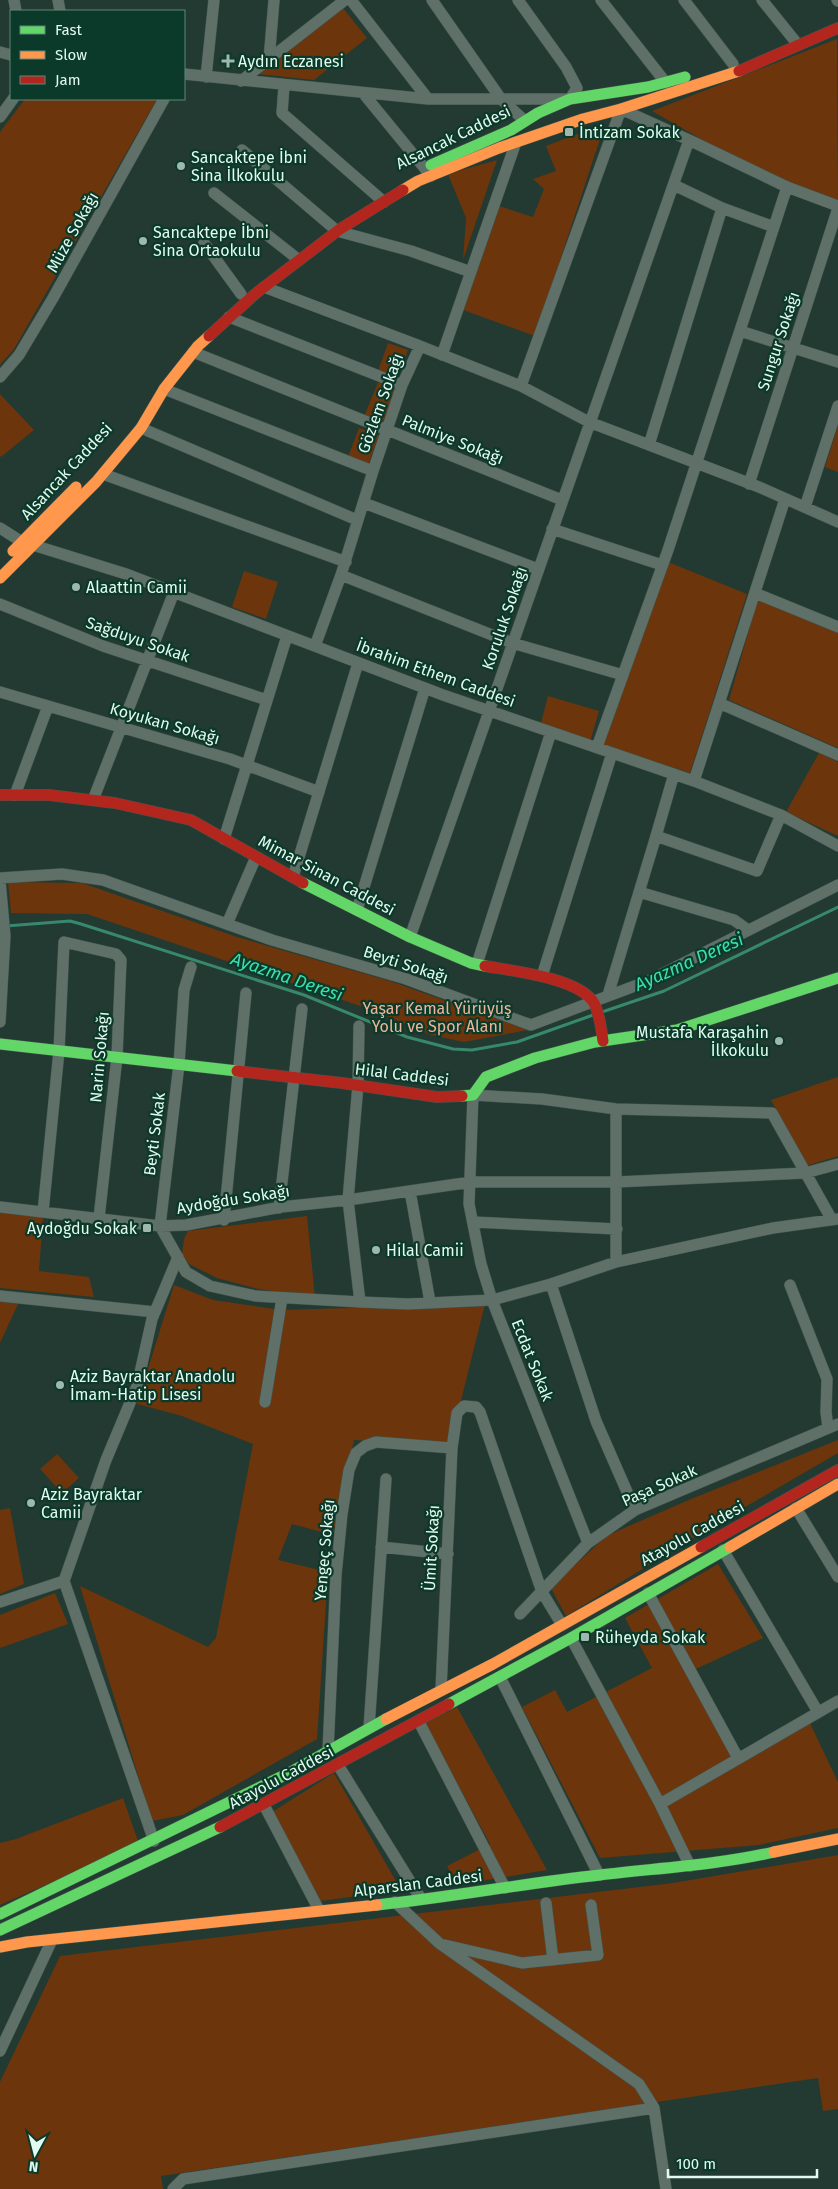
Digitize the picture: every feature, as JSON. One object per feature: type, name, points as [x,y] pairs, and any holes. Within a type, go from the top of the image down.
[{"type":"street","points":[[206,77],[214,0]]},
{"type":"street","points":[[268,60],[274,0]]},
{"type":"street","points":[[241,81],[345,0]]},
{"type":"street","points":[[351,0],[428,99]]},
{"type":"street","points":[[432,0],[501,99],[525,121],[527,130],[537,134]]},
{"type":"street","points":[[518,0],[570,74],[577,88],[570,98]]},
{"type":"street","points":[[602,0],[666,83]]},
{"type":"street","points":[[684,0],[733,64]]},
{"type":"street","points":[[762,0],[795,41]]},
{"type":"street","name":"Alsancak Caddesi","points":[[0,578],[28,543],[136,425],[159,381],[189,341],[241,294],[334,228],[380,199],[418,181],[428,172],[570,98],[666,83],[733,64],[795,41],[838,22]]},
{"type":"street","name":"Alsancak Caddesi","points":[[428,172],[583,119],[621,109],[744,69],[838,28]]},
{"type":"street","points":[[185,74],[284,86],[428,99],[570,98],[582,106],[583,119]]},
{"type":"street","points":[[284,86],[282,113],[380,199]]},
{"type":"street","points":[[363,93],[428,172]]},
{"type":"street","points":[[0,117],[12,100]]},
{"type":"street","name":"Müze Sokağı","points":[[0,377],[19,355],[53,298],[163,100]]},
{"type":"street","points":[[520,386],[621,109],[787,187],[838,207]]},
{"type":"street","name":"Koruluk Sokağı","points":[[410,937],[589,422],[690,140]]},
{"type":"street","points":[[442,355],[516,142]]},
{"type":"street","points":[[242,150],[334,228],[411,251],[471,272]]},
{"type":"street","points":[[674,185],[722,208],[774,227]]},
{"type":"street","points":[[596,747],[662,565],[787,187]]},
{"type":"street","points":[[214,193],[295,257]]},
{"type":"street","name":"Sungur Sokağı","points":[[749,484],[838,207]]},
{"type":"street","points":[[649,445],[722,208]]},
{"type":"street","points":[[204,242],[241,294]]},
{"type":"street","name":"Alsancak Caddesi","points":[[0,564],[28,543],[103,474],[136,425],[193,352],[295,257]]},
{"type":"street","name":"Gözlem Sokağı","points":[[264,287],[420,346],[402,385],[364,503],[356,520],[342,574],[314,646]]},
{"type":"street","points":[[229,317],[402,385]]},
{"type":"street","points":[[740,332],[838,362]]},
{"type":"street","points":[[420,346],[520,386],[589,422],[749,484],[838,522]]},
{"type":"street","name":"Palmiye Sokağı","points":[[193,352],[562,500]]},
{"type":"street","points":[[164,389],[373,471]]},
{"type":"street","points":[[805,507],[838,406]]},
{"type":"street","points":[[136,425],[356,520]]},
{"type":"street","points":[[103,474],[346,562]]},
{"type":"street","points":[[694,781],[785,499]]},
{"type":"street","points":[[364,503],[538,569]]},
{"type":"street","name":"İbrahim Ethem Caddesi","points":[[0,528],[28,543],[126,574],[424,688],[694,781],[781,815],[838,846]]},
{"type":"street","points":[[552,529],[662,565]]},
{"type":"street","points":[[342,574],[512,643],[623,675]]},
{"type":"street","points":[[93,800],[174,592]]},
{"type":"street","points":[[755,593],[838,627]]},
{"type":"street","name":"Sağduyu Sokak","points":[[0,604],[103,646],[267,700]]},
{"type":"street","points":[[224,838],[288,636]]},
{"type":"street","points":[[293,877],[358,663]]},
{"type":"street","points":[[357,910],[424,688]]},
{"type":"street","name":"Koyukan Sokağı","points":[[0,692],[246,765],[319,792]]},
{"type":"street","points":[[719,703],[838,755]]},
{"type":"street","points":[[14,795],[48,706]]},
{"type":"street","points":[[477,964],[551,732]]},
{"type":"street","points":[[542,976],[612,753]]},
{"type":"street","points":[[608,995],[674,774]]},
{"type":"street","name":"Mimar Sinan Caddesi","points":[[0,795],[49,795],[93,800],[191,820],[293,877],[410,937],[477,964],[561,980],[584,994],[596,1009]]},
{"type":"street","points":[[656,836],[757,871],[781,815]]},
{"type":"street","points":[[227,924],[256,857]]},
{"type":"street","name":"Beyti Sokağı","points":[[0,879],[62,874],[103,880],[272,940],[406,979],[531,1025],[596,1009],[608,995],[648,981],[838,885]]},
{"type":"street","points":[[0,879],[5,936],[0,1022]]},
{"type":"street","points":[[639,892],[734,920],[748,930]]},
{"type":"street","name":"Narin Sokağı","points":[[59,1050],[64,942],[116,954],[120,958],[121,990],[117,1057],[99,1218]]},
{"type":"street","name":"Beyti Sokak","points":[[160,1226],[179,1064],[184,990],[191,967]]},
{"type":"street","points":[[473,1095],[486,1077],[535,1058],[603,1041],[677,1030],[838,978]]},
{"type":"street","points":[[224,1220],[246,993]]},
{"type":"street","points":[[279,1208],[302,1009]]},
{"type":"street","points":[[596,1009],[603,1041]]},
{"type":"street","points":[[359,1026],[358,1085],[348,1200],[360,1302]]},
{"type":"street","name":"Hilal Caddesi","points":[[0,1044],[358,1085],[438,1097],[473,1095]]},
{"type":"street","points":[[43,1212],[59,1050]]},
{"type":"street","points":[[160,1226],[186,1272],[210,1286],[255,1296],[282,1298],[360,1302],[430,1302],[492,1300],[551,1284],[616,1262],[774,1228],[835,1219],[805,1173],[772,1113],[616,1108],[542,1099],[473,1095]]},
{"type":"street","name":"Ecdat Sokak","points":[[473,1095],[470,1204],[481,1264],[492,1300],[588,1543]]},
{"type":"street","points":[[616,1108],[616,1262]]},
{"type":"street","name":"Aydoğdu Sokağı","points":[[0,1207],[160,1226],[186,1225],[224,1220],[279,1208],[471,1182],[617,1182],[805,1173],[838,1164]]},
{"type":"street","points":[[410,1191],[430,1302]]},
{"type":"street","points":[[473,1222],[616,1229]]},
{"type":"street","points":[[154,1841],[64,1581],[106,1460],[137,1386],[155,1312],[178,1257]]},
{"type":"street","points":[[551,1284],[596,1421],[635,1510]]},
{"type":"street","points":[[790,1285],[827,1379],[826,1412],[833,1426]]},
{"type":"street","points":[[0,1296],[155,1312]]},
{"type":"street","points":[[265,1402],[282,1298]]},
{"type":"street","name":"Ümit Sokağı","points":[[441,1690],[452,1448],[455,1421],[460,1408],[470,1405],[476,1407],[480,1412],[542,1592]]},
{"type":"street","name":"Paşa Sokak","points":[[520,1614],[588,1543],[635,1510],[833,1426]]},
{"type":"street","name":"Yengeç Sokağı","points":[[328,1751],[336,1575],[350,1470],[356,1453],[365,1446],[376,1442],[452,1448]]},
{"type":"street","name":"Atayolu Caddesi","points":[[0,1914],[154,1841],[289,1773],[562,1625],[838,1470]]},
{"type":"street","points":[[369,1728],[386,1479]]},
{"type":"street","name":"Atayolu Caddesi","points":[[0,1930],[264,1805],[571,1638],[838,1484]]},
{"type":"street","points":[[796,1508],[838,1578]]},
{"type":"street","points":[[381,1546],[448,1554]]},
{"type":"street","points":[[723,1550],[818,1712]]},
{"type":"street","points":[[0,1602],[64,1581]]},
{"type":"street","points":[[542,1592],[571,1638],[660,1804],[690,1866]]},
{"type":"street","points":[[648,1593],[738,1758]]},
{"type":"street","points":[[500,1677],[599,1875]]},
{"type":"street","points":[[660,1804],[838,1701]]},
{"type":"street","points":[[419,1722],[505,1888]]},
{"type":"street","points":[[338,1765],[421,1899]]},
{"type":"street","points":[[264,1805],[319,1910]]},
{"type":"street","name":"Alparslan Caddesi","points":[[0,1948],[27,1942],[395,1902],[599,1875],[690,1866],[762,1855],[838,1839]]},
{"type":"street","points":[[395,1902],[439,1943],[639,2084],[654,2108],[666,2189]]},
{"type":"street","points":[[546,1903],[553,1960]]},
{"type":"street","points":[[439,1943],[522,1963],[598,1955],[590,1905]]},
{"type":"street","points":[[17,1922],[18,1936],[27,1942]]},
{"type":"street","points":[[0,2051],[52,1940]]},
{"type":"street","points":[[173,2189],[183,2179],[654,2108]]},
{"type":"green space","points":[[339,3],[367,38],[314,80],[249,73]]},
{"type":"green space","points":[[837,39],[838,204],[764,175],[652,111]]},
{"type":"green space","points":[[24,100],[156,100],[14,349],[0,365],[0,132]]},
{"type":"green space","points":[[585,131],[602,133],[535,336],[463,310],[499,206],[533,217],[544,189],[533,179],[556,171],[546,146]]},
{"type":"green space","points":[[497,160],[463,260],[466,218],[448,174]]},
{"type":"green space","points":[[388,343],[408,350],[397,378],[378,371]]},
{"type":"green space","points":[[378,382],[396,389],[382,424],[364,417]]},
{"type":"green space","points":[[0,394],[34,430],[1,457],[0,456]]},
{"type":"green space","points":[[838,426],[838,472],[825,467]]},
{"type":"green space","points":[[359,428],[379,435],[368,465],[348,457]]},
{"type":"green space","points":[[668,562],[747,594],[690,773],[601,744]]},
{"type":"green space","points":[[244,571],[278,582],[266,619],[232,607]]},
{"type":"green space","points":[[758,598],[838,632],[838,748],[729,700]]},
{"type":"green space","points":[[548,696],[599,711],[590,742],[540,727]]},
{"type":"green space","points":[[819,753],[838,762],[838,836],[786,812]]},
{"type":"green space","name":"Yaşar Kemal Yürüyüş Yolu ve Spor Alanı","points":[[8,882],[82,883],[237,937],[390,981],[528,1030],[464,1042],[431,1035],[372,1010],[87,914],[11,913]]},
{"type":"green space","points":[[838,1077],[838,1156],[806,1166],[771,1100]]},
{"type":"green space","points":[[0,1212],[43,1217],[39,1271],[89,1277],[94,1297],[0,1288]]},
{"type":"green space","points":[[307,1216],[315,1297],[258,1289],[217,1278],[189,1264],[182,1254],[184,1239],[188,1231]]},
{"type":"green space","points":[[174,1285],[213,1300],[281,1310],[485,1304],[450,1445],[354,1440],[333,1535],[292,1524],[278,1560],[328,1572],[317,1739],[183,1815],[152,1821],[80,1586],[208,1647],[216,1638],[253,1444],[182,1416],[137,1404]]},
{"type":"green space","points":[[0,1301],[19,1302],[0,1343]]},
{"type":"green space","points":[[838,1440],[838,1453],[711,1527],[566,1616],[551,1588],[606,1536],[691,1499]]},
{"type":"green space","points":[[57,1454],[79,1478],[62,1493],[40,1469]]},
{"type":"green space","points":[[10,1508],[24,1584],[0,1594],[0,1510]]},
{"type":"green space","points":[[718,1564],[763,1638],[687,1673],[737,1763],[809,1721],[838,1782],[838,1828],[759,1845],[600,1858],[522,1707],[555,1690],[567,1712],[652,1668],[625,1618]]},
{"type":"green space","points":[[55,1593],[68,1624],[0,1648],[0,1615]]},
{"type":"green space","points":[[457,1707],[547,1870],[457,1885],[447,1866],[490,1844],[425,1723]]},
{"type":"green space","points":[[334,1773],[401,1890],[321,1901],[272,1812]]},
{"type":"green space","points":[[123,1798],[139,1844],[0,1905],[0,1843],[16,1839]]},
{"type":"green space","points":[[838,1855],[838,2109],[823,2111],[818,2078],[161,2176],[163,2189],[0,2189],[0,2082],[60,1956],[673,1883]]},
{"type":"waterway","name":"Ayazma Deresi","points":[[602,1012],[664,991],[838,907]]},
{"type":"waterway","name":"Ayazma Deresi","points":[[6,926],[70,921],[81,924],[304,995],[407,1037],[453,1049],[472,1050],[517,1042],[593,1015]]},
{"type":"traffic: fast","points":[[431,165],[511,130],[538,113],[570,99],[648,87],[685,77]]},
{"type":"traffic: fast","points":[[303,883],[410,937],[471,963],[485,966]]},
{"type":"traffic: fast","points":[[462,1096],[473,1095],[486,1077],[535,1058],[595,1042],[677,1030],[838,978]]},
{"type":"traffic: fast","points":[[0,1044],[237,1071]]},
{"type":"traffic: fast","points":[[449,1704],[571,1638],[730,1547]]},
{"type":"traffic: fast","points":[[0,1914],[289,1773],[386,1719]]},
{"type":"traffic: fast","points":[[0,1930],[220,1827]]},
{"type":"traffic: fast","points":[[377,1905],[572,1878],[709,1863],[774,1852]]},
{"type":"traffic: slow","points":[[403,190],[418,181],[499,148],[583,119],[621,109],[739,71]]},
{"type":"traffic: slow","points":[[0,578],[96,482],[141,428],[164,389],[198,346],[209,336]]},
{"type":"traffic: slow","points":[[13,551],[76,487]]},
{"type":"traffic: slow","points":[[730,1547],[838,1484]]},
{"type":"traffic: slow","points":[[386,1719],[493,1664],[701,1547]]},
{"type":"traffic: slow","points":[[774,1852],[838,1839]]},
{"type":"traffic: slow","points":[[0,1947],[27,1942],[377,1905]]},
{"type":"traffic: jam","points":[[739,71],[838,28]]},
{"type":"traffic: jam","points":[[209,336],[255,294],[340,229],[403,190]]},
{"type":"traffic: jam","points":[[0,795],[49,795],[115,803],[191,820],[303,883]]},
{"type":"traffic: jam","points":[[485,966],[528,973],[575,987],[586,994],[594,1003],[603,1041]]},
{"type":"traffic: jam","points":[[237,1071],[342,1083],[437,1097],[462,1096]]},
{"type":"traffic: jam","points":[[701,1547],[838,1470]]},
{"type":"traffic: jam","points":[[220,1827],[449,1704]]},
{"type":"place","name":"Aydın Eczanesi","points":[[228,61]]},
{"type":"place","name":"İntizam Sokak","points":[[569,132]]},
{"type":"place","name":"Sancaktepe İbni Sina İlkokulu","points":[[181,166]]},
{"type":"place","name":"Sancaktepe İbni Sina Ortaokulu","points":[[143,241]]},
{"type":"place","name":"Alaattin Camii","points":[[76,587]]},
{"type":"place","name":"Mustafa Karaşahin İlkokulu","points":[[779,1041]]},
{"type":"place","name":"Aydoğdu Sokak","points":[[147,1228]]},
{"type":"place","name":"Hilal Camii","points":[[376,1250]]},
{"type":"place","name":"Aziz Bayraktar Anadolu İmam-Hatip Lisesi","points":[[60,1385]]},
{"type":"place","name":"Aziz Bayraktar Camii","points":[[31,1503]]},
{"type":"place","name":"Rüheyda Sokak","points":[[585,1637]]}]
